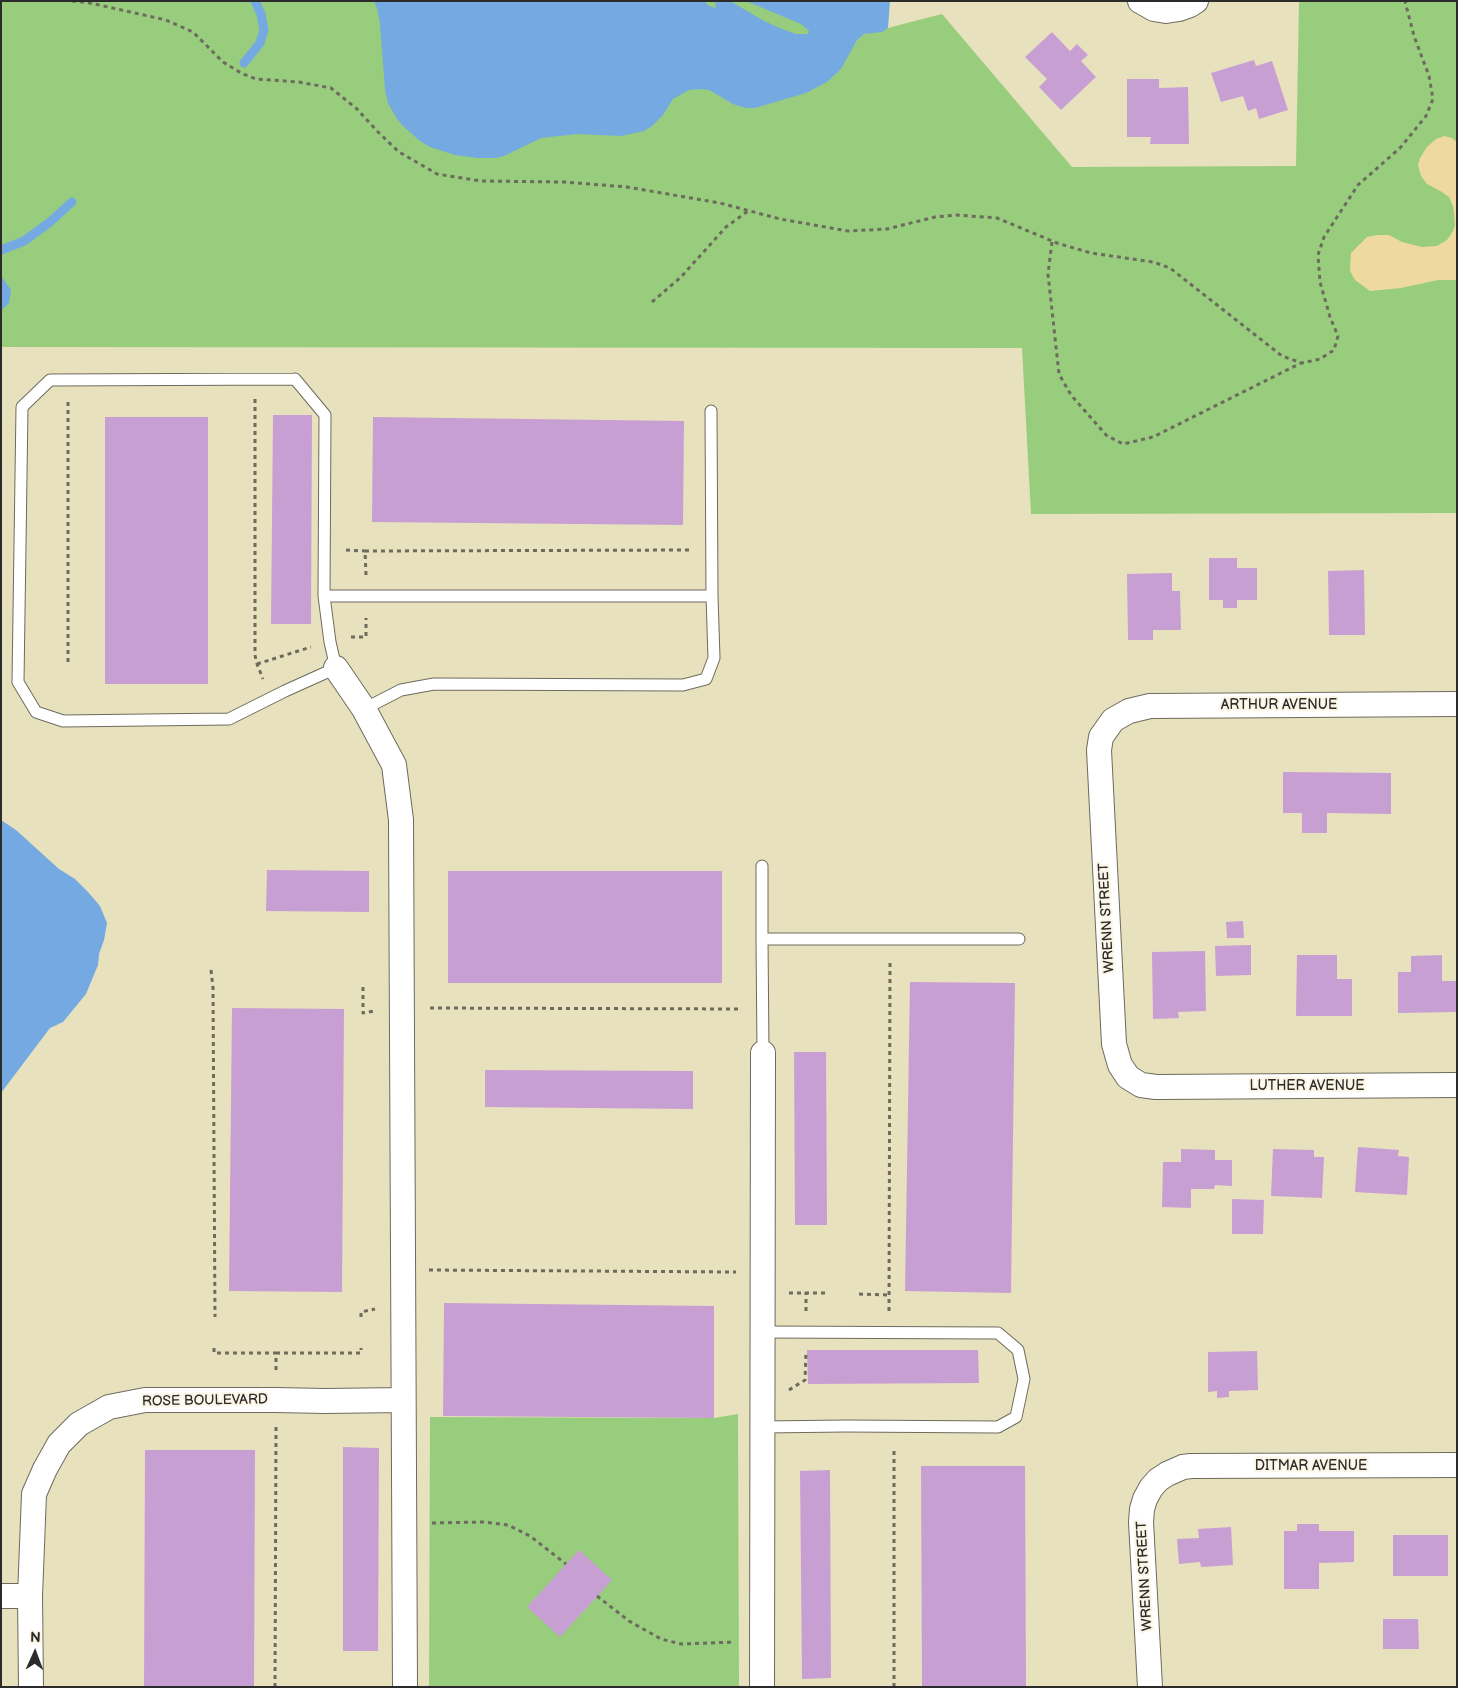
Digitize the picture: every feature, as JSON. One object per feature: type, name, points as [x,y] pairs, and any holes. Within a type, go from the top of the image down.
[{"type":"street","points":[[1140,1],[1154,9],[1166,11],[1179,9],[1196,1]]},
{"type":"street","points":[[336,668],[364,710],[394,765],[401,820],[405,1687]]},
{"type":"street","name":"ARTHUR AVENUE","points":[[1107,726],[1113,720],[1129,711],[1150,706],[1457,704]]},
{"type":"street","name":"WRENN STREET","points":[[1107,726],[1101,737],[1099,750],[1115,1052],[1120,1065],[1128,1077],[1141,1085],[1156,1087]]},
{"type":"street","points":[[762,1053],[762,1687]]},
{"type":"street","name":"LUTHER AVENUE","points":[[1156,1087],[1457,1085]]},
{"type":"street","name":"ROSE BOULEVARD","points":[[31,1687],[30,1596],[34,1494],[59,1444],[80,1424],[109,1408],[145,1400],[403,1400]]},
{"type":"street","name":"DITMAR AVENUE","points":[[1167,1474],[1174,1470],[1191,1466],[1457,1465]]},
{"type":"street","name":"WRENN STREET","points":[[1150,1687],[1141,1522],[1142,1509],[1151,1488],[1167,1474]]},
{"type":"street","points":[[1,1596],[30,1596]]},
{"type":"lane","points":[[295,379],[325,415],[324,596],[330,642],[336,668],[285,690],[229,720],[63,721],[36,712],[18,682],[22,407],[50,380],[295,379]]},
{"type":"lane","points":[[364,710],[401,690],[434,684],[683,685],[706,679],[714,658],[710,412]]},
{"type":"lane","points":[[324,596],[712,596]]},
{"type":"lane","points":[[762,866],[762,1053]]},
{"type":"lane","points":[[762,939],[1019,939]]},
{"type":"lane","points":[[762,1332],[998,1333],[1018,1350],[1024,1379],[1016,1417],[998,1427],[763,1427]]},
{"type":"path","points":[[72,1],[90,3],[166,20],[193,32],[224,62],[241,73],[256,79],[299,82],[331,88],[358,109],[399,152],[437,174],[480,181],[564,182],[627,187],[720,203],[780,219],[848,231],[887,229],[935,217],[956,215],[997,218],[1052,242],[1090,253],[1153,262],[1170,268],[1282,356],[1302,363]]},
{"type":"path","points":[[1052,242],[1048,274],[1059,374],[1071,395],[1106,435],[1124,444],[1153,436],[1302,363],[1320,359],[1334,350],[1338,336],[1330,317],[1320,282],[1318,254],[1324,236],[1358,185],[1400,148],[1426,116],[1433,99],[1429,76],[1414,36],[1405,1]]},
{"type":"path","points":[[652,302],[681,277],[726,227],[748,211]]},
{"type":"path","points":[[68,399],[68,662]]},
{"type":"path","points":[[246,399],[255,399],[255,655],[264,682]]},
{"type":"path","points":[[342,550],[699,550]]},
{"type":"path","points":[[365,551],[366,578]]},
{"type":"path","points":[[343,637],[366,637],[366,613]]},
{"type":"path","points":[[257,664],[313,646]]},
{"type":"path","points":[[889,1318],[890,955]]},
{"type":"path","points":[[211,970],[213,997],[215,1316]]},
{"type":"path","points":[[363,987],[363,1012],[383,1011]]},
{"type":"path","points":[[426,1008],[745,1009]]},
{"type":"path","points":[[423,1270],[740,1273]]},
{"type":"path","points":[[806,1292],[806,1315]]},
{"type":"path","points":[[781,1293],[828,1293]]},
{"type":"path","points":[[859,1294],[889,1295]]},
{"type":"path","points":[[214,1348],[214,1353],[361,1354],[361,1348]]},
{"type":"path","points":[[276,1352],[276,1376]]},
{"type":"path","points":[[782,1394],[805,1380],[806,1352]]},
{"type":"path","points":[[275,1687],[276,1426]]},
{"type":"path","points":[[894,1442],[894,1687]]},
{"type":"path","points":[[424,1524],[483,1522],[508,1525],[530,1536],[566,1564]]},
{"type":"path","points":[[598,1596],[630,1621],[661,1639],[681,1644],[738,1642]]},
{"type":"green space","points":[[1,1],[776,1],[841,40],[942,14],[1072,167],[1296,166],[1299,1],[1457,1],[1457,513],[1031,514],[1022,348],[1,347]]},
{"type":"green space","points":[[738,1414],[739,1687],[429,1687],[430,1417],[714,1418]]},
{"type":"sand","points":[[1444,136],[1452,138],[1457,142],[1457,280],[1438,280],[1401,288],[1370,291],[1355,280],[1350,271],[1351,253],[1367,237],[1389,235],[1402,242],[1422,247],[1437,246],[1447,240],[1453,231],[1455,225],[1454,213],[1449,197],[1427,184],[1421,176],[1418,165],[1427,147],[1436,139]]},
{"type":"water","points":[[374,1],[704,1],[709,6],[716,8],[715,1],[730,1],[782,29],[796,34],[808,34],[809,31],[801,24],[746,1],[890,1],[888,28],[882,32],[864,34],[857,40],[841,69],[827,82],[806,93],[755,108],[745,108],[733,104],[709,90],[689,90],[673,99],[663,115],[644,131],[621,136],[577,134],[541,138],[504,156],[478,158],[455,155],[430,147],[420,141],[397,119],[388,103],[385,90],[380,24]]},
{"type":"water","points":[[1,276],[11,290],[9,303],[1,311]]},
{"type":"water","points":[[1,820],[16,830],[59,869],[75,879],[100,906],[107,923],[98,965],[86,994],[63,1022],[50,1028],[1,1093]]},
{"type":"building","points":[[1052,32],[1070,51],[1077,44],[1088,55],[1081,61],[1096,77],[1061,110],[1039,87],[1047,79],[1025,57]]},
{"type":"building","points":[[1254,60],[1256,66],[1272,61],[1288,110],[1259,119],[1256,108],[1248,111],[1243,96],[1221,102],[1211,73]]},
{"type":"building","points":[[1127,79],[1159,79],[1159,88],[1188,87],[1189,144],[1150,144],[1151,137],[1127,137]]},
{"type":"building","points":[[273,415],[312,415],[311,624],[271,624]]},
{"type":"building","points":[[105,417],[208,417],[208,684],[105,684]]},
{"type":"building","points":[[373,417],[684,421],[683,525],[372,522]]},
{"type":"building","points":[[1209,558],[1237,558],[1237,568],[1257,568],[1257,600],[1237,600],[1237,608],[1223,608],[1223,600],[1209,600]]},
{"type":"building","points":[[1364,570],[1365,635],[1329,635],[1328,571]]},
{"type":"building","points":[[1172,573],[1172,591],[1180,591],[1181,630],[1153,630],[1153,640],[1128,640],[1127,574]]},
{"type":"building","points":[[1283,772],[1391,773],[1391,814],[1327,813],[1327,833],[1302,833],[1302,813],[1283,813]]},
{"type":"building","points":[[267,870],[369,871],[369,912],[266,911]]},
{"type":"building","points":[[448,871],[722,871],[722,983],[448,983]]},
{"type":"building","points":[[1243,921],[1244,938],[1227,938],[1226,922]]},
{"type":"building","points":[[1251,945],[1251,975],[1216,976],[1215,946]]},
{"type":"building","points":[[1205,951],[1206,1011],[1178,1012],[1179,1018],[1153,1019],[1152,952]]},
{"type":"building","points":[[1297,955],[1337,955],[1337,979],[1352,979],[1352,1016],[1296,1016]]},
{"type":"building","points":[[1442,955],[1442,981],[1457,981],[1457,1012],[1398,1013],[1398,972],[1411,972],[1411,956]]},
{"type":"building","points":[[910,982],[1015,983],[1011,1293],[905,1291]]},
{"type":"building","points":[[232,1008],[344,1009],[342,1292],[229,1291]]},
{"type":"building","points":[[794,1052],[826,1052],[827,1225],[795,1225]]},
{"type":"building","points":[[485,1070],[693,1071],[693,1109],[485,1107]]},
{"type":"building","points":[[1358,1147],[1399,1150],[1398,1156],[1409,1157],[1407,1195],[1355,1192]]},
{"type":"building","points":[[1181,1149],[1215,1150],[1215,1160],[1232,1160],[1232,1186],[1215,1185],[1214,1189],[1191,1189],[1191,1208],[1162,1207],[1163,1162],[1181,1162]]},
{"type":"building","points":[[1273,1149],[1314,1150],[1314,1157],[1324,1157],[1322,1198],[1271,1196]]},
{"type":"building","points":[[1232,1199],[1264,1200],[1263,1234],[1232,1234]]},
{"type":"building","points":[[444,1303],[714,1306],[714,1418],[443,1416]]},
{"type":"building","points":[[807,1350],[978,1350],[979,1383],[808,1384]]},
{"type":"building","points":[[1257,1351],[1258,1390],[1229,1391],[1229,1397],[1217,1398],[1217,1391],[1208,1392],[1208,1352]]},
{"type":"building","points":[[343,1447],[379,1448],[378,1651],[343,1651]]},
{"type":"building","points":[[145,1450],[255,1450],[254,1687],[144,1687]]},
{"type":"building","points":[[921,1466],[1025,1466],[1026,1687],[922,1687]]},
{"type":"building","points":[[830,1470],[831,1678],[802,1679],[800,1471]]},
{"type":"building","points":[[1297,1524],[1319,1524],[1319,1531],[1354,1531],[1354,1562],[1319,1563],[1319,1589],[1284,1589],[1284,1531],[1297,1531]]},
{"type":"building","points":[[1231,1527],[1233,1565],[1201,1567],[1200,1562],[1179,1564],[1177,1539],[1199,1538],[1198,1529]]},
{"type":"building","points":[[1393,1535],[1448,1535],[1448,1576],[1393,1576]]},
{"type":"building","points":[[579,1550],[612,1580],[560,1637],[527,1607]]},
{"type":"building","points":[[1383,1619],[1418,1619],[1419,1649],[1383,1649]]},
{"type":"waterway","points":[[244,63],[260,43],[264,30],[261,14],[255,1]]},
{"type":"waterway","points":[[1,250],[24,241],[50,222],[72,202]]}]
